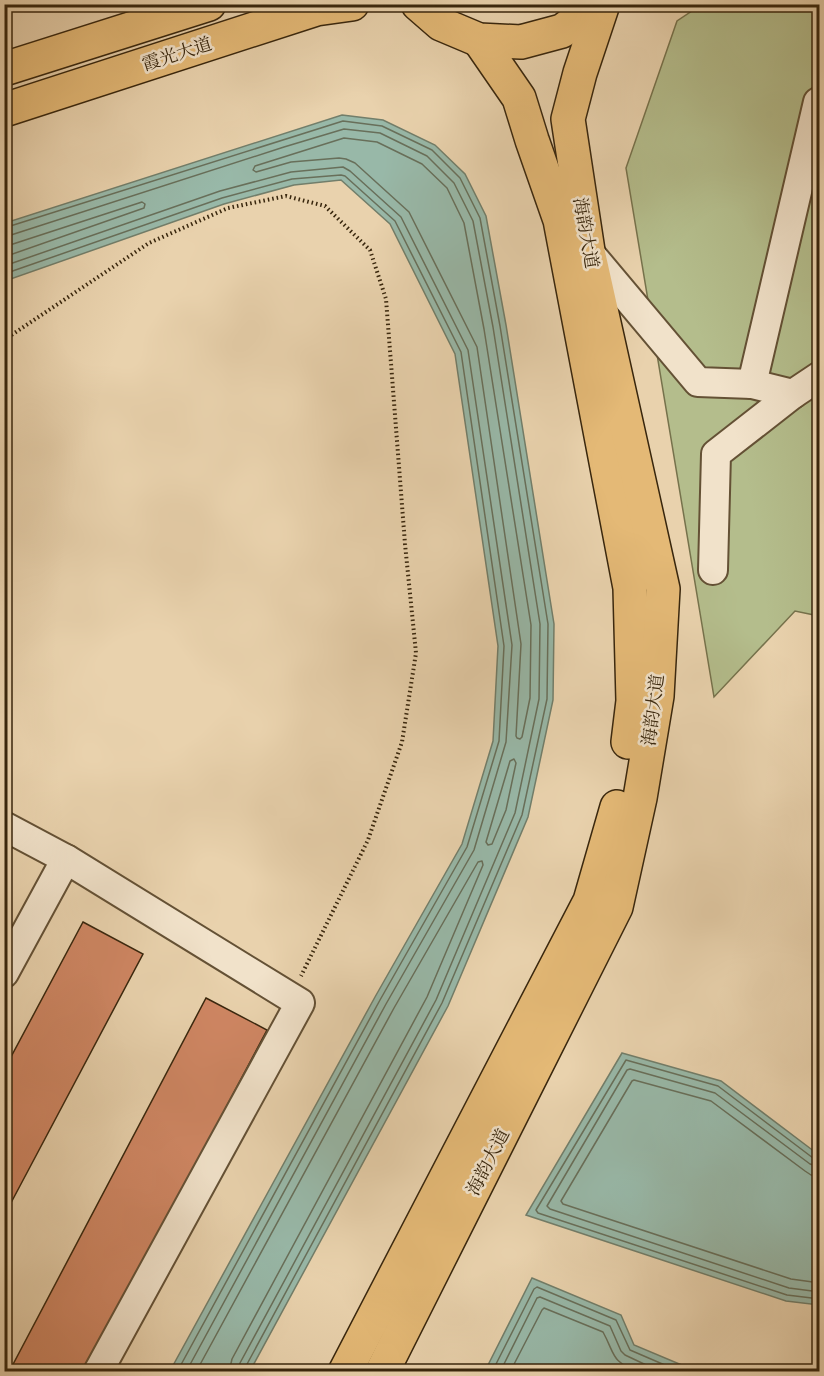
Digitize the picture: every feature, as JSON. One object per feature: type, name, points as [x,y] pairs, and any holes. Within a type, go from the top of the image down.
[{"type":"main road","name":"霞光大道","points":[[4,69],[209,4]]},
{"type":"main road","name":"霞光大道","points":[[4,110],[316,9],[352,4]]},
{"type":"main road","points":[[418,4],[441,24],[479,40],[521,42],[562,31],[601,4]]},
{"type":"main road","name":"海韵大道","points":[[382,1371],[616,907],[640,798],[657,696],[663,589],[588,251],[568,119],[601,4]]},
{"type":"main road","name":"海韵大道","points":[[345,1371],[590,901],[622,789],[633,701],[630,588],[560,220],[519,98],[479,40]]},
{"type":"street","points":[[752,384],[819,101]]},
{"type":"street","points":[[588,251],[698,382],[752,384],[793,394]]},
{"type":"street","points":[[713,570],[716,454],[819,376]]},
{"type":"street","points":[[4,826],[66,859],[300,1003],[98,1371]]},
{"type":"street","points":[[4,973],[66,859]]},
{"type":"path","points":[[4,340],[148,243],[228,208],[286,196],[325,206],[370,250],[386,299],[416,653],[402,742],[368,840],[300,979]]},
{"type":"green space","points":[[701,5],[819,5],[819,616],[795,611],[714,697],[626,168],[677,21]]},
{"type":"water","points":[[342,115],[383,120],[435,145],[465,174],[486,216],[506,325],[554,624],[553,700],[528,817],[448,1006],[250,1371],[170,1371],[375,997],[462,844],[493,741],[498,646],[455,354],[390,224],[341,180],[294,185],[224,204],[5,281],[5,223]]},
{"type":"water","points":[[622,1053],[721,1081],[819,1155],[819,1305],[786,1301],[526,1215]]},
{"type":"water","points":[[532,1278],[621,1315],[634,1345],[696,1371],[485,1371]]},
{"type":"building","points":[[83,922],[143,954],[4,1216],[4,1070]]},
{"type":"building","points":[[206,998],[267,1030],[86,1372],[9,1372]]}]
